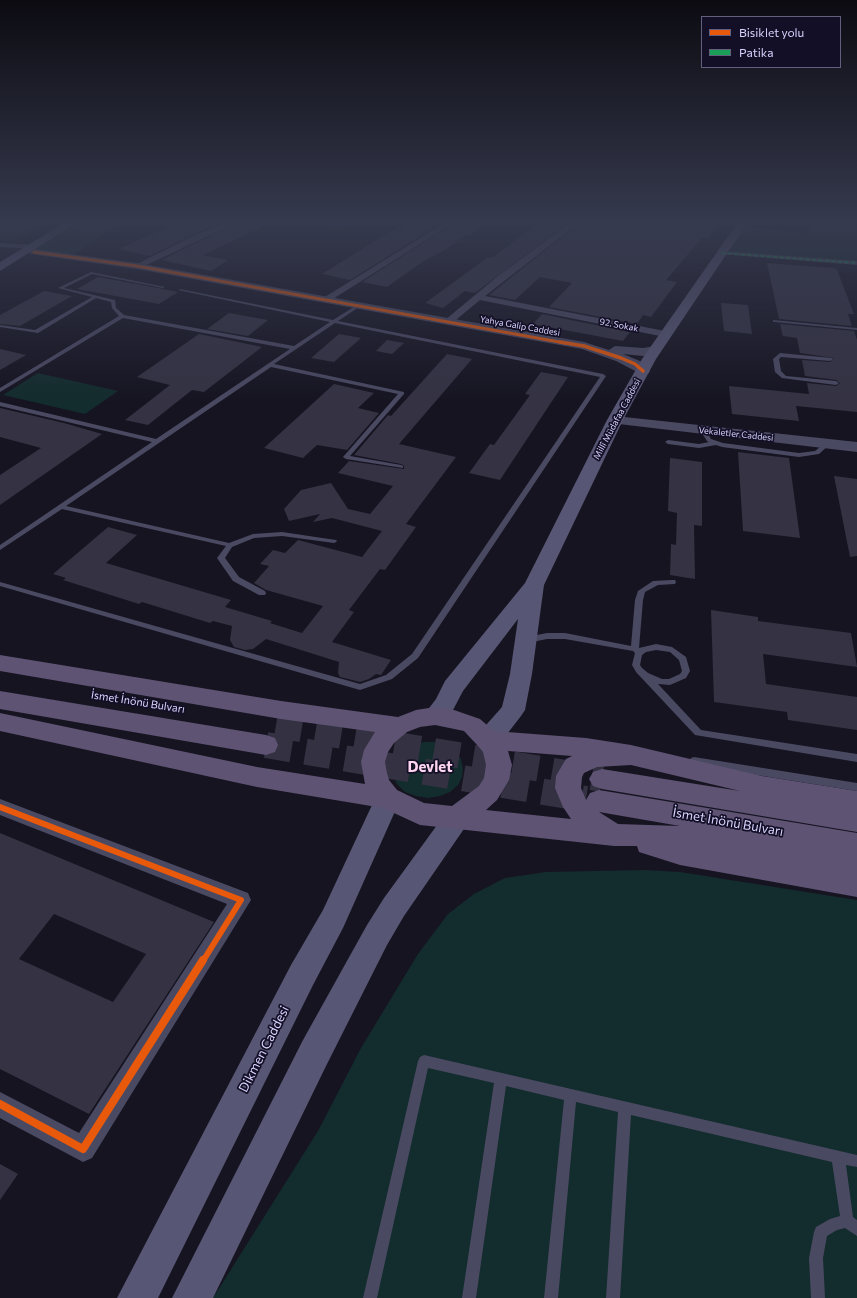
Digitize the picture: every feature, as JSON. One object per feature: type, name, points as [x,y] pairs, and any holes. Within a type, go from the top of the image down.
[{"type":"main road","name":"Millî Müdafaa Caddesi","points":[[435,716],[445,704],[453,687],[534,585],[615,420],[665,334],[701,283]]},
{"type":"main road","name":"Millî Müdafaa Caddesi","points":[[488,740],[514,710],[534,585]]},
{"type":"main road","points":[[0,663],[281,710],[399,726]]},
{"type":"main road","name":"İsmet İnönü Bulvarı","points":[[0,679],[271,735],[0,700]]},
{"type":"main road","points":[[192,1298],[315,1052],[376,935],[457,818],[488,793],[496,780],[499,766],[495,750],[488,740],[472,725],[454,719],[435,716],[416,719],[399,726],[385,736],[376,750],[373,762],[374,773],[378,785],[388,798]]},
{"type":"main road","points":[[0,722],[257,778],[388,798],[420,814],[614,835],[656,835],[698,839],[857,863]]},
{"type":"main road","points":[[488,740],[586,748],[631,755],[762,786],[857,802]]},
{"type":"main road","points":[[631,755],[594,757],[584,760],[575,766],[569,776],[568,788],[577,808],[589,819],[614,835],[680,853],[857,884]]},
{"type":"main road","name":"İsmet İnönü Bulvarı","points":[[857,821],[600,790],[857,845]]},
{"type":"main road","name":"Dikmen Caddesi","points":[[137,1298],[302,975],[333,919],[388,798]]},
{"type":"street","name":"Yahya Galip Caddesi","points":[[229,283],[584,346],[629,352],[655,350]]},
{"type":"street","points":[[325,300],[353,283]]},
{"type":"street","points":[[448,322],[497,283]]},
{"type":"street","name":"92. Sokak","points":[[478,297],[665,334]]},
{"type":"street","name":"Yahya Galip Caddesi","points":[[584,346],[621,358],[635,364],[643,371]]},
{"type":"street","name":"Vekaletler Caddesi","points":[[615,420],[857,447]]},
{"type":"street","points":[[0,806],[241,900],[83,1149],[0,1104]]},
{"type":"lane","points":[[71,283],[60,288],[113,301],[114,308],[122,316],[294,348]]},
{"type":"lane","points":[[140,283],[163,287]]},
{"type":"lane","points":[[0,584],[360,687],[389,677],[415,656],[603,376],[180,290]]},
{"type":"lane","points":[[0,326],[36,332],[95,297]]},
{"type":"lane","points":[[0,548],[357,306]]},
{"type":"lane","points":[[0,390],[122,316]]},
{"type":"lane","points":[[775,321],[857,329]]},
{"type":"lane","points":[[830,359],[780,356],[776,358],[778,372],[784,377],[836,383]]},
{"type":"lane","points":[[270,365],[402,394],[346,457],[401,467]]},
{"type":"lane","points":[[0,404],[156,441]]},
{"type":"lane","points":[[703,430],[709,440],[715,444]]},
{"type":"lane","points":[[668,442],[699,446],[715,444],[804,455],[817,453],[828,444]]},
{"type":"lane","points":[[60,507],[230,545],[254,536],[282,534],[334,541]]},
{"type":"lane","points":[[230,545],[221,558],[236,579],[262,594]]},
{"type":"lane","points":[[672,582],[656,583],[642,591],[639,600],[638,651],[636,665],[698,733],[857,758]]},
{"type":"lane","points":[[526,640],[546,636],[565,636],[638,651],[649,648],[664,648],[678,654],[686,665],[686,671],[678,680],[661,682],[645,675]]},
{"type":"lane","points":[[631,755],[694,761],[857,787]]},
{"type":"lane","points":[[370,1298],[424,1062],[857,1161]]},
{"type":"lane","points":[[468,1298],[501,1079]]},
{"type":"lane","points":[[551,1298],[571,1095]]},
{"type":"lane","points":[[613,1298],[625,1107]]},
{"type":"lane","points":[[818,1298],[816,1258],[821,1232],[835,1224],[852,1225],[838,1156]]},
{"type":"green space","points":[[38,373],[118,391],[85,414],[3,395]]},
{"type":"green space","points":[[436,742],[455,752],[461,759],[463,768],[462,777],[458,785],[450,792],[440,796],[428,798],[405,792],[397,784],[393,775],[392,766],[396,757],[404,749],[413,744]]},
{"type":"green space","points":[[645,870],[680,872],[857,900],[857,1298],[213,1298],[318,1131],[361,1048],[418,954],[448,914],[474,894],[505,878],[546,872]]},
{"type":"building","points":[[88,283],[128,283],[178,292],[159,304],[77,289]]},
{"type":"building","points":[[365,283],[393,283],[387,287]]},
{"type":"building","points":[[453,283],[489,283],[475,293],[465,291],[443,308],[425,303]]},
{"type":"building","points":[[505,283],[534,283],[515,300],[489,295]]},
{"type":"building","points":[[570,283],[677,283],[651,317],[643,315],[637,324],[549,307],[572,283]]},
{"type":"building","points":[[771,283],[842,283],[854,314],[848,314],[852,326],[779,319]]},
{"type":"building","points":[[44,291],[72,296],[20,326],[0,324],[0,315]]},
{"type":"building","points":[[721,303],[748,305],[752,334],[724,331]]},
{"type":"building","points":[[229,313],[268,320],[248,336],[207,329]]},
{"type":"building","points":[[542,314],[630,332],[623,341],[533,324]]},
{"type":"building","points":[[780,324],[854,331],[857,340],[857,412],[796,406],[799,421],[732,414],[729,386],[809,394],[807,383],[836,386],[840,383],[836,380],[805,376],[802,360],[830,362],[834,358],[800,353],[797,338],[783,336]]},
{"type":"building","points":[[199,334],[262,347],[204,392],[192,390],[148,425],[125,420],[170,385],[137,377]]},
{"type":"building","points":[[339,334],[361,338],[334,362],[311,358]]},
{"type":"building","points":[[387,340],[404,343],[392,354],[376,351]]},
{"type":"building","points":[[0,349],[26,355],[0,370]]},
{"type":"building","points":[[447,354],[472,359],[399,444],[456,457],[406,524],[416,527],[385,570],[380,569],[349,610],[354,612],[332,642],[391,660],[381,675],[376,674],[369,679],[360,682],[340,677],[338,673],[339,662],[266,639],[253,649],[245,650],[234,647],[230,640],[232,626],[213,621],[210,623],[142,602],[139,604],[63,580],[66,578],[53,574],[108,527],[137,535],[106,563],[231,600],[225,607],[272,621],[270,623],[302,633],[323,606],[266,590],[254,583],[269,566],[260,564],[273,550],[285,553],[298,540],[362,557],[382,531],[332,518],[313,522],[320,514],[289,521],[284,509],[301,490],[331,483],[348,509],[370,514],[393,486],[338,473],[349,461],[404,469],[404,466],[401,464],[354,455],[388,415],[391,416]]},
{"type":"building","points":[[541,372],[568,377],[500,480],[469,473],[490,444],[494,445],[530,395],[525,394]]},
{"type":"building","points":[[334,384],[374,393],[358,408],[379,413],[347,450],[317,445],[303,458],[264,448]]},
{"type":"building","points":[[0,408],[64,423],[102,434],[0,505],[0,475],[41,448],[0,437]]},
{"type":"building","points":[[738,452],[789,458],[800,538],[743,531]]},
{"type":"building","points":[[670,458],[702,462],[702,526],[694,525],[695,579],[670,575],[671,544],[676,545],[677,513],[668,511]]},
{"type":"building","points":[[834,476],[857,479],[857,556],[850,557]]},
{"type":"building","points":[[711,610],[758,617],[758,621],[851,633],[857,667],[763,654],[766,684],[857,697],[857,730],[788,720],[787,712],[714,702]]},
{"type":"building","points":[[0,833],[214,922],[89,1114],[0,1069]],"holes":[[[54,914],[146,954],[113,1002],[19,959]]]},
{"type":"building","points":[[0,1164],[18,1174],[0,1200]]},
{"type":"tunnel","points":[[276,725],[602,779]]},
{"type":"tunnel","points":[[266,745],[586,799]]},
{"type":"cycle path","points":[[230,283],[584,346],[621,358],[635,364],[643,371]]},
{"type":"cycle path","points":[[0,807],[241,900],[83,1149],[0,1104]]},
{"type":"district","name":"Devlet","points":[[430,767]]}]
